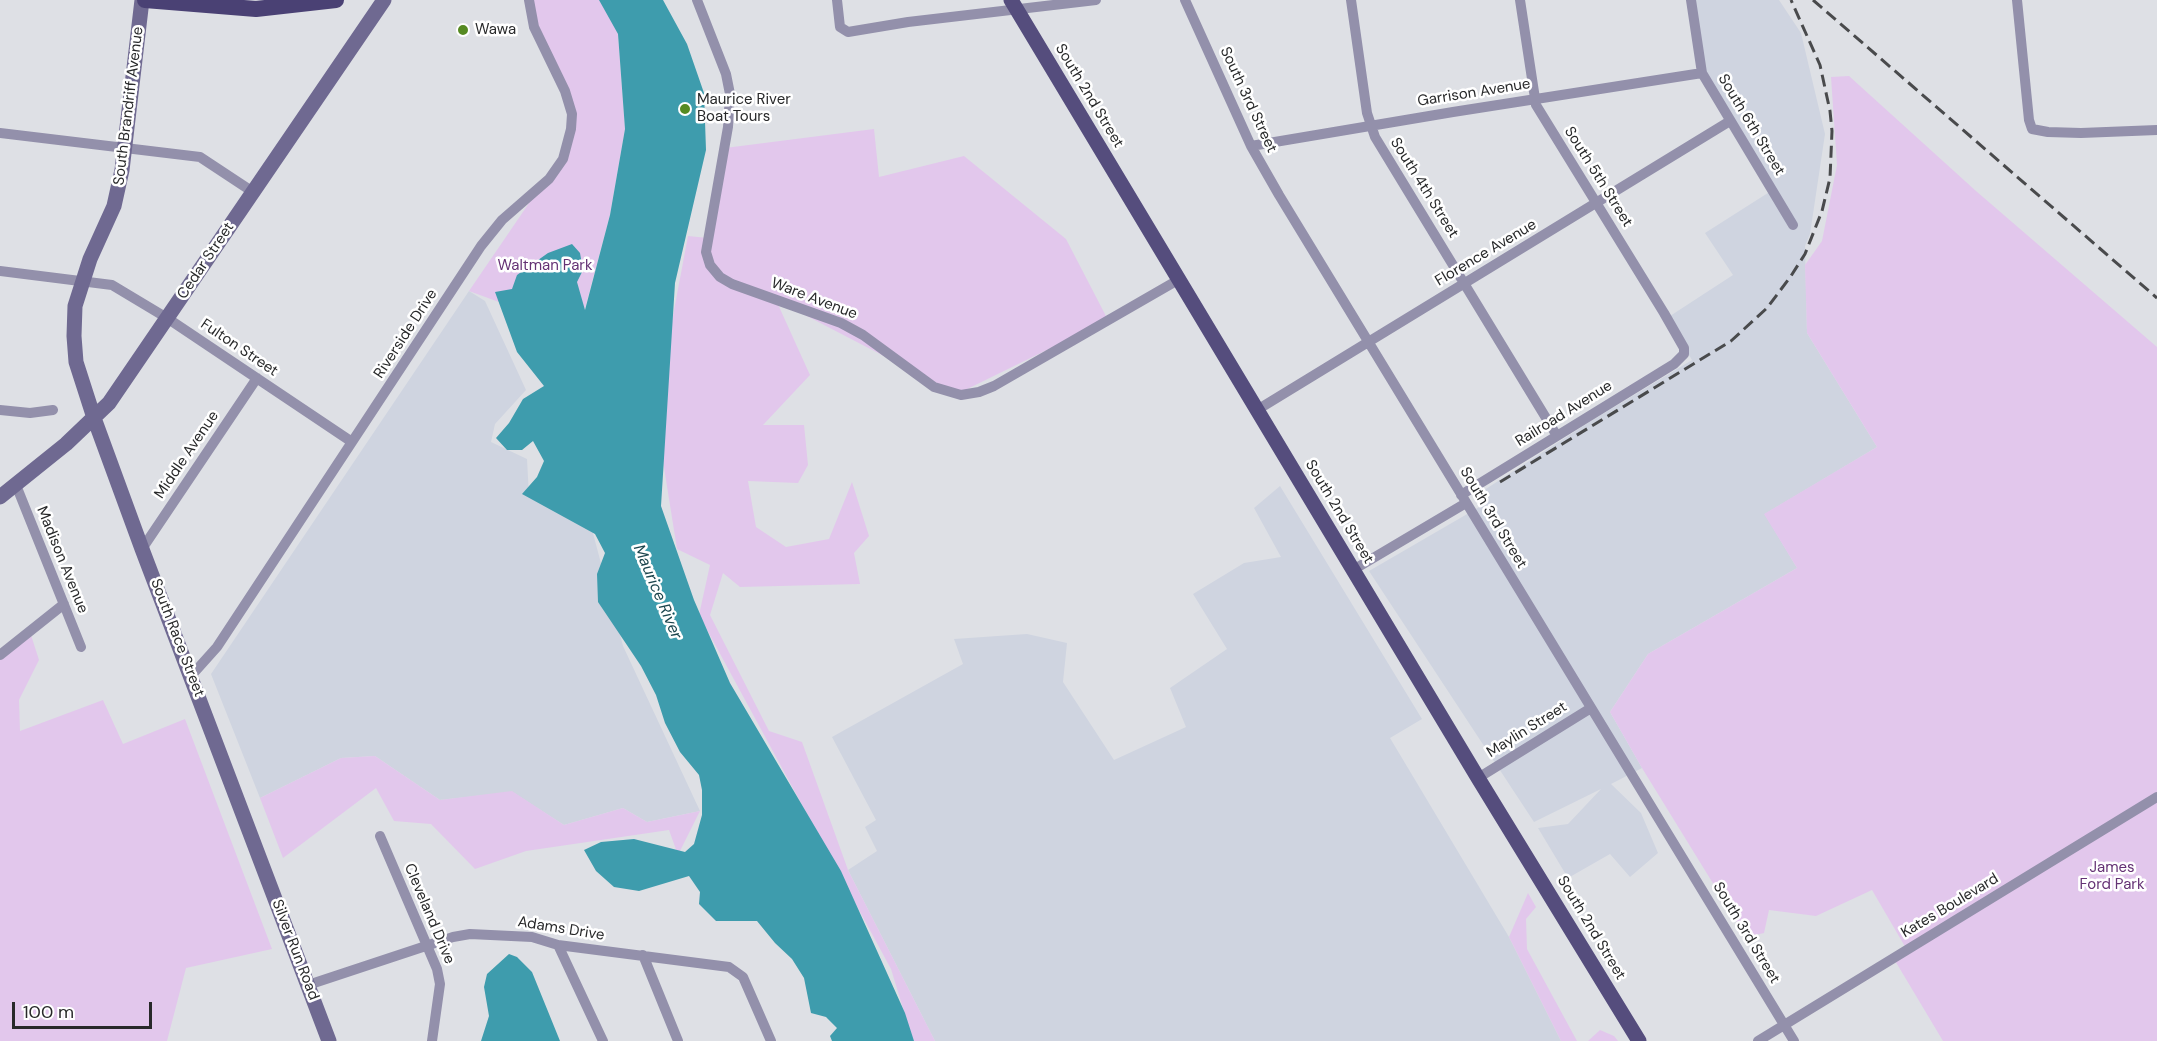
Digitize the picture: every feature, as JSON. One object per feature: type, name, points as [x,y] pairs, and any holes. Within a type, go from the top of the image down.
[{"type":"highway","points":[[143,0],[256,9],[336,0]]},
{"type":"main road","name":"South Brandriff Avenue","points":[[94,418],[78,369],[74,336],[75,306],[114,206],[125,149],[143,0]]},
{"type":"main road","name":"Cedar Street","points":[[0,497],[66,444],[94,418],[122,385],[384,0]]},
{"type":"main road","name":"South 2nd Street","points":[[1014,5],[1478,778],[1639,1041]]},
{"type":"main road","name":"South Race Street","points":[[94,418],[261,859]]},
{"type":"main road","name":"Silver Run Road","points":[[261,859],[329,1041]]},
{"type":"street","name":"Riverside Drive","points":[[191,676],[217,647],[496,226],[549,179],[563,159],[571,129],[572,114],[565,91],[534,27],[529,0]]},
{"type":"street","name":"Ware Avenue","points":[[697,0],[726,74],[730,94],[728,127],[706,252],[710,265],[720,277],[732,284],[841,323],[881,347],[934,387],[961,395],[979,392],[994,386],[1178,280]]},
{"type":"street","points":[[837,0],[840,27],[848,32],[1014,5],[1095,0]]},
{"type":"street","name":"South 3rd Street","points":[[1185,0],[1251,146],[1278,195],[1794,1041]]},
{"type":"street","name":"South 4th Street","points":[[1352,0],[1370,126],[1557,436]]},
{"type":"street","name":"South 5th Street","points":[[1520,0],[1535,99],[1541,115],[1684,348],[1682,357]]},
{"type":"street","name":"South 6th Street","points":[[1691,0],[1702,73],[1793,225]]},
{"type":"street","points":[[2018,0],[2029,120],[2032,129],[2081,134],[2157,130]]},
{"type":"street","name":"Garrison Avenue","points":[[1251,146],[1702,73]]},
{"type":"street","name":"Florence Avenue","points":[[1257,410],[1730,121]]},
{"type":"street","points":[[0,133],[200,158],[253,192]]},
{"type":"street","name":"Fulton Street","points":[[0,271],[112,285],[167,318],[352,442]]},
{"type":"street","name":"Railroad Avenue","points":[[1353,570],[1682,357]]},
{"type":"street","name":"Middle Avenue","points":[[142,549],[257,378]]},
{"type":"street","points":[[0,410],[30,413],[53,410]]},
{"type":"street","name":"Madison Avenue","points":[[16,485],[81,647]]},
{"type":"street","points":[[0,655],[64,604]]},
{"type":"street","name":"Maylin Street","points":[[1478,778],[1591,708]]},
{"type":"street","name":"Kates Boulevard","points":[[1758,1041],[2157,797]]},
{"type":"street","name":"Cleveland Drive","points":[[380,836],[437,969],[440,984],[432,1041]]},
{"type":"street","name":"Adams Drive","points":[[308,985],[453,937],[470,934],[532,937],[558,945],[729,967],[743,977],[771,1041]]},
{"type":"street","points":[[558,945],[603,1041]]},
{"type":"street","points":[[643,955],[678,1041]]},
{"type":"shaded area","points":[[1689,0],[1779,0],[1801,33],[1825,134],[1810,234],[1805,246],[1807,333],[1877,447],[1765,514],[1797,568],[1648,654],[1610,712],[1642,768],[1611,784],[1641,813],[1658,853],[1630,877],[1610,854],[1568,878],[1538,828],[1568,824],[1601,789],[1534,822],[1369,571],[1481,506],[1475,496],[1591,421],[1692,360],[1667,318],[1733,275],[1705,233],[1771,191],[1701,74]]},
{"type":"shaded area","points":[[469,291],[485,301],[526,390],[495,424],[491,442],[527,459],[529,496],[590,522],[623,646],[700,811],[647,822],[623,808],[564,825],[512,792],[440,800],[375,756],[341,758],[260,798],[211,674]]},
{"type":"shaded area","points":[[1280,486],[1422,719],[1390,738],[1509,937],[1561,1041],[935,1041],[848,870],[877,851],[865,827],[876,820],[832,737],[963,664],[954,639],[1027,634],[1067,643],[1063,682],[1114,760],[1186,727],[1170,688],[1227,649],[1193,594],[1244,563],[1281,557],[1254,508]]},
{"type":"green space","name":"Waltman Park","points":[[524,0],[605,0],[618,34],[625,129],[610,215],[584,312],[545,319],[469,291],[568,146],[575,118]]},
{"type":"green space","name":"James Ford Park","points":[[1849,76],[1976,191],[2157,347],[2157,1041],[1943,1041],[1894,959],[1907,950],[1872,890],[1816,916],[1769,910],[1764,933],[1746,937],[1610,712],[1648,654],[1797,568],[1764,514],[1877,447],[1807,333],[1805,265],[1822,241],[1837,165],[1831,77]]},
{"type":"green space","points":[[874,129],[879,177],[964,156],[1066,239],[1108,320],[957,394],[776,300],[810,375],[763,425],[804,425],[808,465],[798,483],[748,481],[756,527],[786,547],[829,539],[852,482],[869,536],[854,553],[860,584],[740,587],[723,573],[710,615],[769,731],[802,742],[848,870],[935,1041],[913,1041],[891,969],[699,615],[710,565],[677,549],[655,411],[688,236],[708,238],[725,148]]},
{"type":"green space","points":[[31,635],[39,660],[19,700],[20,731],[103,700],[123,744],[185,719],[272,949],[186,968],[167,1041],[0,1041],[0,659]]},
{"type":"green space","points":[[375,756],[440,800],[512,791],[564,825],[623,808],[647,822],[700,811],[678,855],[669,830],[526,851],[475,869],[431,824],[394,821],[376,788],[283,858],[260,798],[341,758]]},
{"type":"green space","points":[[1528,893],[1536,907],[1526,919],[1527,949],[1577,1041],[1561,1041],[1509,937]]},
{"type":"green space","points":[[1600,1030],[1614,1036],[1618,1041],[1588,1041]]},
{"type":"water","name":"Maurice River","points":[[599,0],[663,0],[687,44],[704,93],[706,150],[675,283],[661,506],[694,600],[730,683],[841,871],[905,1013],[914,1041],[832,1041],[830,1036],[837,1028],[826,1017],[811,1013],[804,978],[792,959],[757,921],[716,921],[699,904],[700,892],[689,876],[639,891],[614,887],[596,871],[584,850],[601,842],[634,839],[685,852],[694,844],[702,815],[702,790],[699,775],[680,752],[641,666],[598,602],[597,574],[605,553],[595,534],[522,494],[537,477],[544,461],[533,441],[522,450],[507,450],[496,438],[509,423],[523,399],[544,386],[517,352],[495,292],[512,289],[517,275],[548,253],[572,244],[580,253],[583,270],[577,282],[585,310],[610,215],[625,129],[618,34]]},
{"type":"water","points":[[509,954],[517,957],[532,972],[560,1041],[481,1041],[489,1016],[484,987],[487,974]]},
{"type":"railway","points":[[1500,482],[1731,341],[1767,308],[1805,254],[1822,211],[1830,178],[1832,131],[1820,65],[1791,0]]},
{"type":"railway","points":[[1813,0],[2157,298]]},
{"type":"place","name":"Wawa","points":[[463,30]]},
{"type":"place","name":"Maurice River Boat Tours","points":[[685,109]]}]
